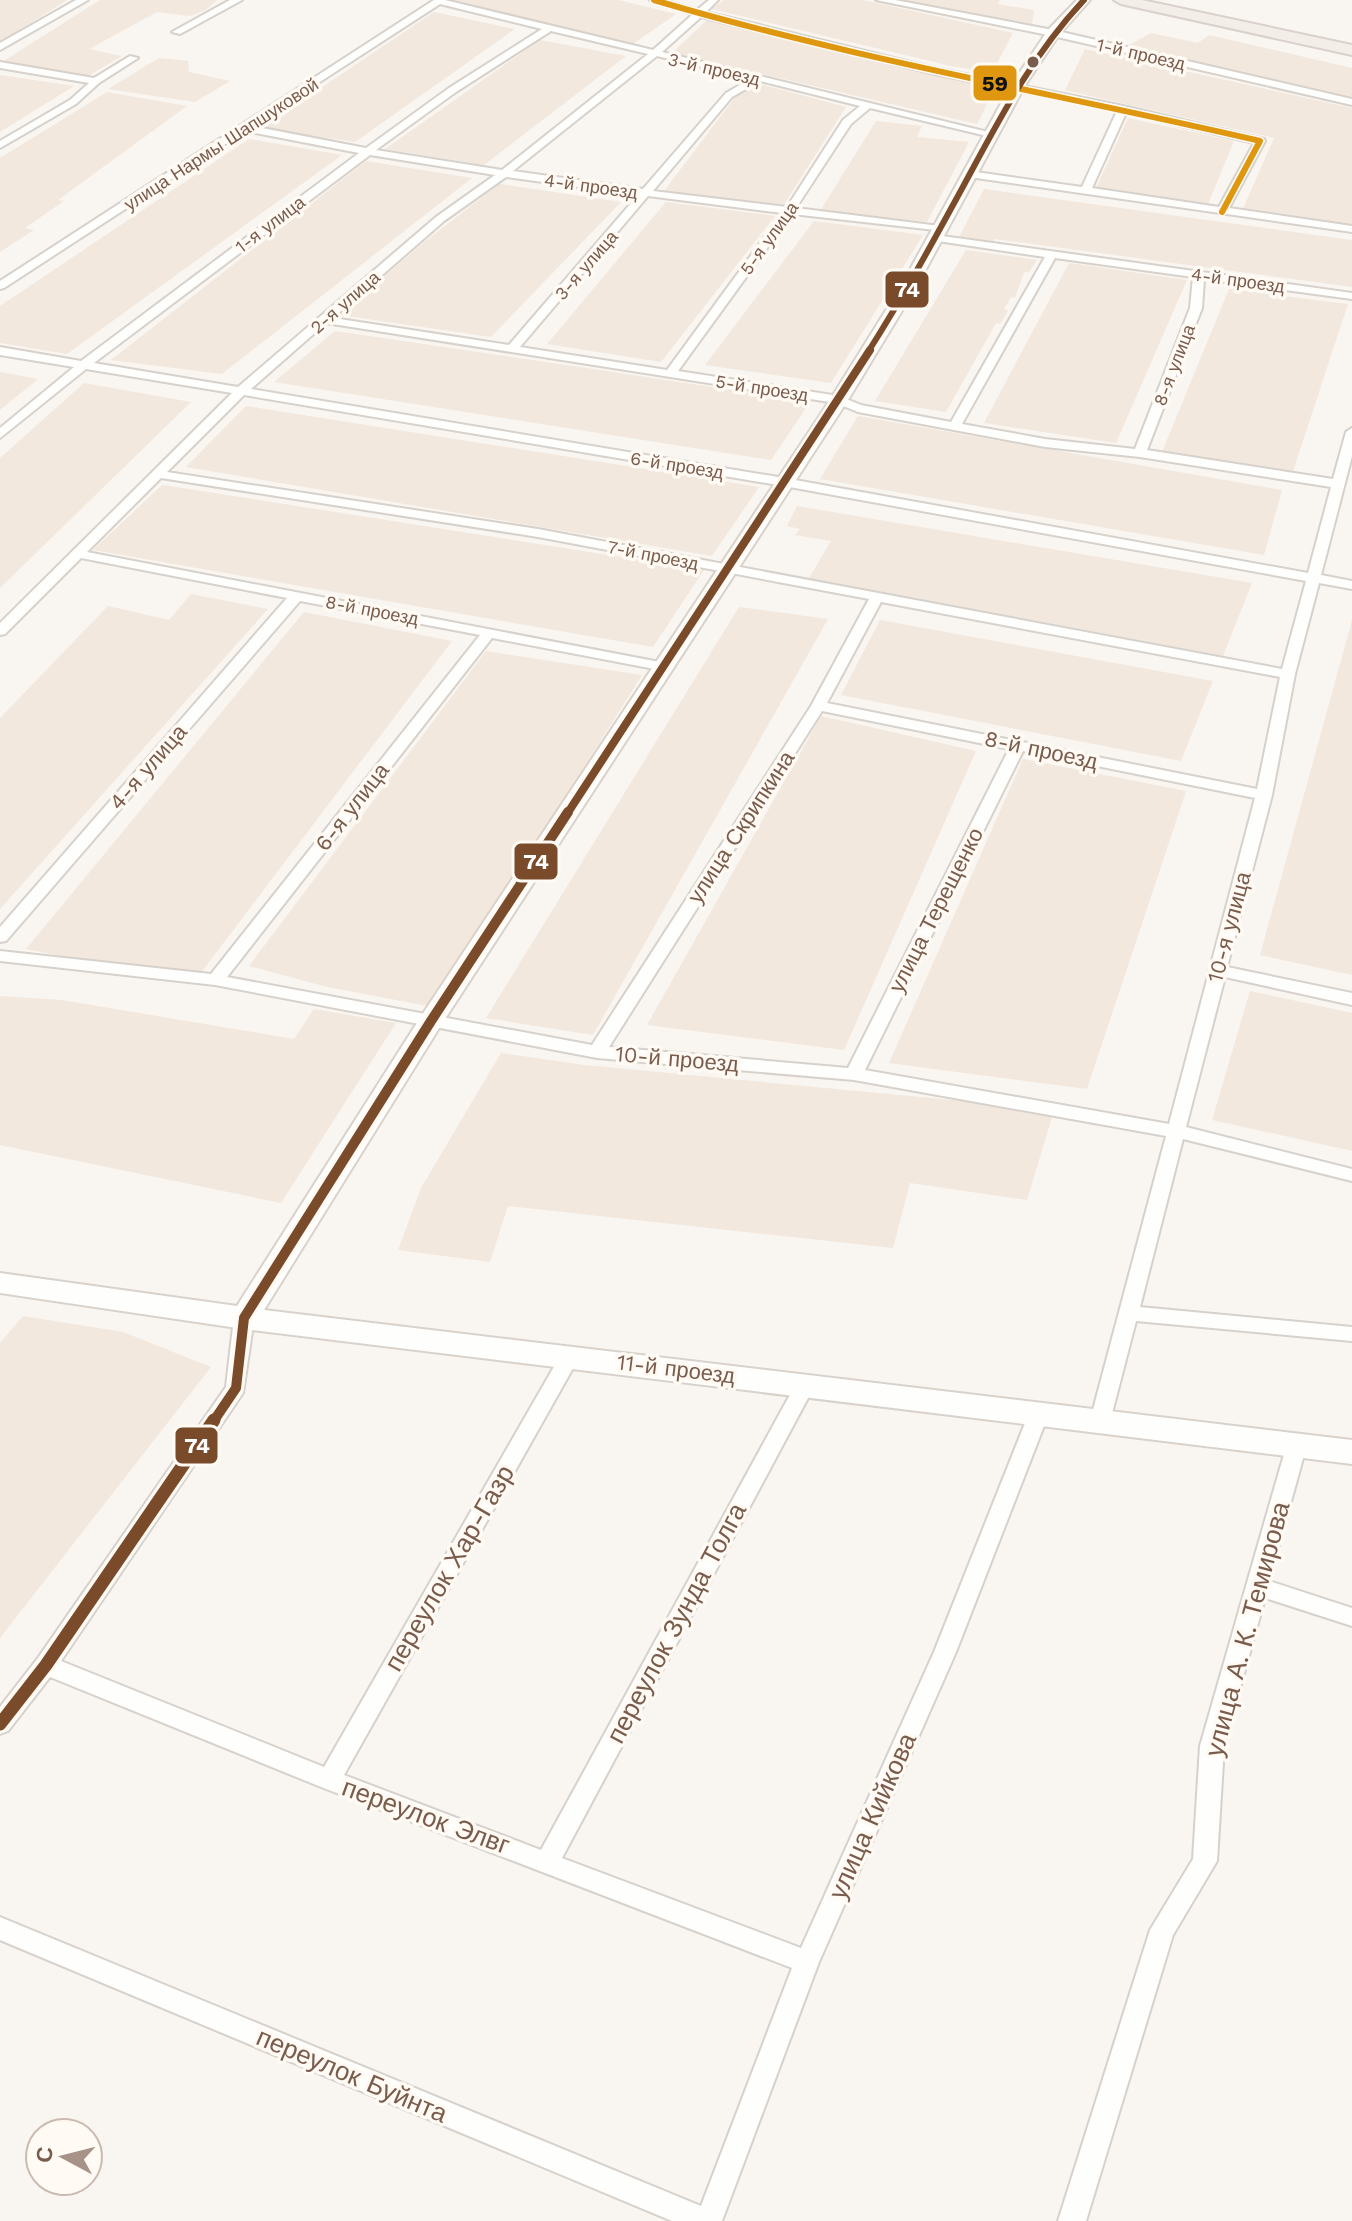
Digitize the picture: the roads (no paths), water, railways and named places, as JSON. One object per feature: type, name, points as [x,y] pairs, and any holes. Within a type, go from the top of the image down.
[{"type":"main road","points":[[1121,0],[1352,50]]},
{"type":"street","points":[[0,47],[83,0]]},
{"type":"street","points":[[177,32],[237,0]]},
{"type":"street","points":[[654,0],[721,20],[1260,141],[1222,212]]},
{"type":"street","name":"2-я улица","points":[[0,631],[240,392],[440,219],[503,174],[653,55],[714,0]]},
{"type":"street","name":"1-й проезд","points":[[881,0],[1053,33],[1352,102]]},
{"type":"street","points":[[0,1724],[46,1665],[236,1388],[244,1318],[431,1021],[839,400],[937,233],[1017,87],[1053,33],[1084,0]]},
{"type":"street","name":"3-й проезд","points":[[439,1],[991,134]]},
{"type":"street","name":"улица Нармы Шапшуковой","points":[[0,286],[439,1]]},
{"type":"street","name":"1-я улица","points":[[0,434],[81,365],[366,153],[496,59],[550,28]]},
{"type":"street","points":[[0,145],[73,102],[96,81],[133,58]]},
{"type":"street","points":[[0,65],[96,81]]},
{"type":"street","name":"3-я улица","points":[[513,348],[648,194],[729,95],[757,79]]},
{"type":"street","name":"5-я улица","points":[[671,373],[790,210],[847,122],[867,105]]},
{"type":"street","points":[[1085,192],[1123,109]]},
{"type":"street","name":"4-й проезд","points":[[245,128],[366,153],[503,174],[790,210],[1052,254],[1352,296]]},
{"type":"street","points":[[969,174],[1352,229]]},
{"type":"street","points":[[956,424],[1052,254]]},
{"type":"street","name":"8-я улица","points":[[1140,453],[1196,308],[1199,274]]},
{"type":"street","name":"5-й проезд","points":[[326,320],[839,400],[858,408],[1045,443],[1140,453],[1338,484]]},
{"type":"street","name":"6-й проезд","points":[[0,351],[784,482],[1352,585]]},
{"type":"street","name":"10-я улица","points":[[1100,1421],[1264,795],[1288,674],[1352,432]]},
{"type":"street","name":"7-й проезд","points":[[158,474],[538,533],[1288,674]]},
{"type":"street","name":"8-й проезд","points":[[79,554],[665,667]]},
{"type":"street","name":"4-я улица","points":[[0,937],[297,596]]},
{"type":"street","name":"улица Скрипкина","points":[[597,1052],[818,706],[877,597]]},
{"type":"street","name":"6-я улица","points":[[215,980],[489,633]]},
{"type":"street","name":"8-й проезд","points":[[818,706],[1264,795]]},
{"type":"street","name":"улица Терещенко","points":[[854,1074],[1018,746]]},
{"type":"street","name":"10-й проезд","points":[[0,956],[215,980],[597,1052],[854,1074],[1175,1131],[1352,1175]]},
{"type":"street","points":[[1218,970],[1352,999]]},
{"type":"street","name":"11-й проезд","points":[[0,1283],[244,1318],[1352,1452]]},
{"type":"street","points":[[1128,1313],[1352,1334]]},
{"type":"street","name":"переулок Хар-Газр","points":[[329,1780],[570,1356]]},
{"type":"street","name":"переулок Зунда Толга","points":[[548,1861],[805,1385]]},
{"type":"street","name":"улица Кийкова","points":[[707,2221],[807,1962],[945,1652],[1039,1413]]},
{"type":"street","name":"улица А. К. Темирова","points":[[1072,2221],[1162,1930],[1205,1861],[1212,1746],[1297,1444]]},
{"type":"street","points":[[1255,1586],[1352,1617]]},
{"type":"street","name":"переулок Элвг","points":[[46,1665],[329,1780],[807,1962]]},
{"type":"street","name":"переулок Буйнта","points":[[0,1928],[707,2221]]}]
